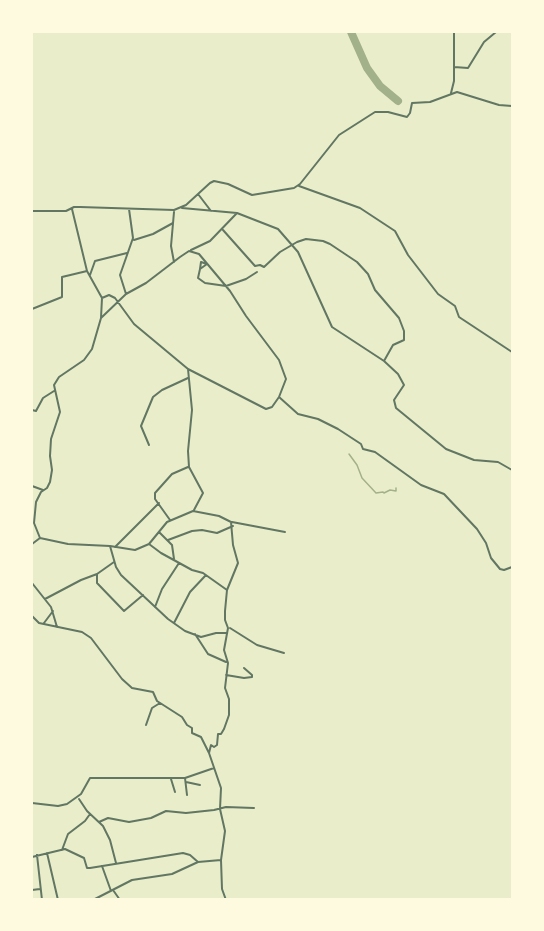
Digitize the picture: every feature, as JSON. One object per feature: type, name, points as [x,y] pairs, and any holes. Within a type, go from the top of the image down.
[{"type":"street","points":[[451,93],[454,81],[454,32]]},
{"type":"street","points":[[454,66],[468,68],[484,42],[496,32]]},
{"type":"street","points":[[299,186],[339,135],[366,116],[379,112],[407,117],[412,103],[430,102],[457,92],[496,104],[513,106]]},
{"type":"street","points":[[182,208],[214,181],[254,195],[299,186],[360,208],[395,231],[408,255],[438,294],[455,306],[459,317],[513,352]]},
{"type":"street","points":[[198,193],[211,211]]},
{"type":"street","points":[[32,211],[66,211],[80,207],[174,210],[182,208],[237,213],[273,226],[293,244],[332,327],[384,361],[398,374],[404,385],[394,400],[396,408],[446,449],[474,460],[498,462],[513,470]]},
{"type":"street","points":[[40,538],[34,522],[36,502],[42,490],[47,488],[50,482],[51,439],[60,414],[54,385],[59,377],[84,360],[92,349],[101,318],[102,298],[87,271],[72,208]]},
{"type":"street","points":[[126,294],[120,275],[133,240],[129,209]]},
{"type":"street","points":[[174,210],[171,246],[174,262]]},
{"type":"street","points":[[101,318],[126,294],[144,285],[189,251],[205,245],[223,230],[237,213]]},
{"type":"street","points":[[133,240],[173,223]]},
{"type":"street","points":[[223,230],[255,266],[264,267],[276,255],[306,239],[323,241],[354,259],[368,274],[375,290],[400,320],[404,333],[404,340],[392,347],[384,361]]},
{"type":"street","points":[[102,298],[110,295],[119,301],[134,324],[189,369],[267,409],[272,407],[286,381],[282,364],[202,256],[189,251]]},
{"type":"street","points":[[89,276],[96,261],[127,253]]},
{"type":"street","points":[[200,269],[198,278],[205,283],[226,286],[246,279],[256,272]]},
{"type":"street","points":[[32,309],[62,297],[64,293],[61,282],[64,276],[87,271]]},
{"type":"street","points":[[189,369],[192,410],[188,451],[189,467],[203,493],[194,511]]},
{"type":"street","points":[[149,445],[141,426],[153,397],[162,390],[189,378]]},
{"type":"street","points":[[32,410],[36,411],[43,398],[54,390]]},
{"type":"street","points":[[279,396],[296,413],[323,421],[361,444],[363,448],[386,459],[421,485],[444,494],[477,529],[486,543],[491,558],[500,569],[513,567]]},
{"type":"street","points":[[170,520],[155,496],[164,482],[175,472],[189,467]]},
{"type":"street","points":[[32,486],[42,490]]},
{"type":"street","points":[[115,547],[159,503]]},
{"type":"street","points":[[32,544],[40,538],[68,544],[110,546],[133,550],[149,544],[170,520],[194,511],[219,516],[231,522],[285,532]]},
{"type":"street","points":[[231,522],[238,563],[228,590],[225,620],[228,628],[257,645],[284,653]]},
{"type":"street","points":[[168,540],[192,531],[217,532],[233,526]]},
{"type":"street","points":[[159,532],[172,544],[174,559]]},
{"type":"street","points":[[149,544],[160,553],[207,575],[228,590]]},
{"type":"street","points":[[110,546],[114,562],[121,575],[154,608],[185,631],[201,637],[226,633]]},
{"type":"street","points":[[45,599],[66,586],[97,574],[114,562]]},
{"type":"street","points":[[154,608],[179,562]]},
{"type":"street","points":[[96,580],[97,574]]},
{"type":"street","points":[[174,623],[189,594],[207,575]]},
{"type":"street","points":[[91,576],[108,597],[124,611],[143,596]]},
{"type":"street","points":[[32,583],[53,611],[57,627]]},
{"type":"street","points":[[43,624],[53,611]]},
{"type":"street","points":[[32,616],[37,622],[83,633],[90,637],[122,679],[132,688],[153,692],[157,701],[183,718],[192,728],[192,733],[201,737],[210,753],[221,788],[220,809],[225,831],[221,860],[222,892],[226,900]]},
{"type":"street","points":[[210,753],[212,745],[214,747],[217,745],[218,734],[221,734],[224,729],[229,715],[229,699],[225,688],[228,663],[224,650],[228,628]]},
{"type":"street","points":[[195,634],[208,654],[228,663]]},
{"type":"street","points":[[226,675],[252,677],[244,668]]},
{"type":"street","points":[[146,725],[152,708],[160,703]]},
{"type":"street","points":[[185,780],[214,768]]},
{"type":"street","points":[[32,803],[58,806],[67,804],[81,794],[90,778],[171,779],[185,780],[200,785]]},
{"type":"street","points":[[171,779],[175,792]]},
{"type":"street","points":[[185,780],[188,795]]},
{"type":"street","points":[[79,799],[99,822],[110,840],[116,862]]},
{"type":"street","points":[[99,822],[108,818],[129,822],[151,818],[162,812],[186,813],[226,807],[254,808]]},
{"type":"street","points":[[62,850],[68,834],[86,821],[90,814]]},
{"type":"street","points":[[32,857],[62,850],[84,858],[87,868],[183,853],[190,855],[198,862]]},
{"type":"street","points":[[47,853],[58,900]]},
{"type":"street","points":[[37,855],[42,900]]},
{"type":"street","points":[[93,900],[132,880],[172,874],[198,862],[221,860]]},
{"type":"street","points":[[102,866],[112,891],[120,900]]},
{"type":"street","points":[[32,890],[40,889]]},
{"type":"waterway","points":[[351,32],[367,68],[380,86],[398,101]]},
{"type":"waterway","points":[[349,454],[362,478],[376,493],[396,491],[396,488]]}]
